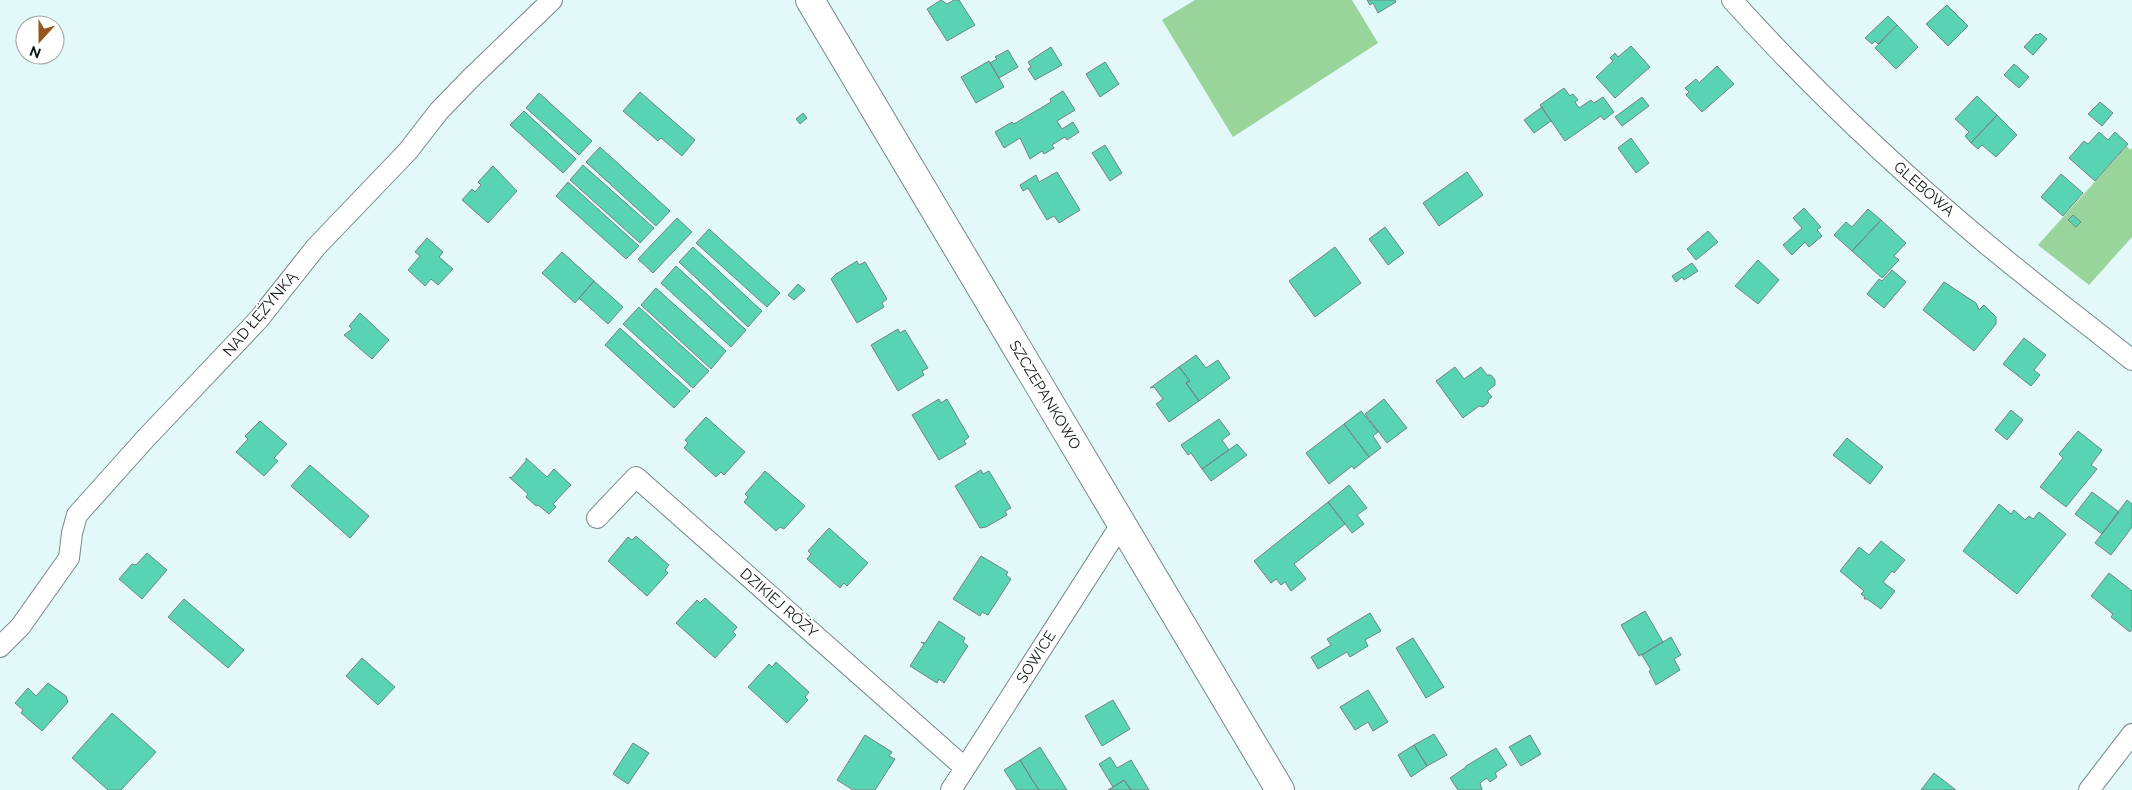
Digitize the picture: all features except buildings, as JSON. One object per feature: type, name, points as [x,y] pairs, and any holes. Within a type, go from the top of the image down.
[{"type":"street","name":"NAD ŁĘŻYNKĄ","points":[[0,647],[20,627],[69,558],[72,533],[78,516],[147,437],[235,345],[316,247],[408,151],[439,111],[552,0]]},
{"type":"street","name":"SZCZEPANKOWO","points":[[810,0],[1280,790]]},
{"type":"street","name":"GLEBOWA","points":[[1732,0],[1799,72],[1898,167],[1984,242],[2132,360]]},
{"type":"street","name":"DZIKIEJ RÓŻY","points":[[597,518],[636,476],[965,768]]},
{"type":"street","name":"SOWICE","points":[[951,790],[1122,523]]},
{"type":"street","points":[[2089,790],[2132,734]]},
{"type":"green space","points":[[1195,0],[1352,0],[1378,43],[1233,137],[1162,20]]},
{"type":"green space","points":[[2127,146],[2130,150],[2132,148],[2132,237],[2089,285],[2038,245]]}]
